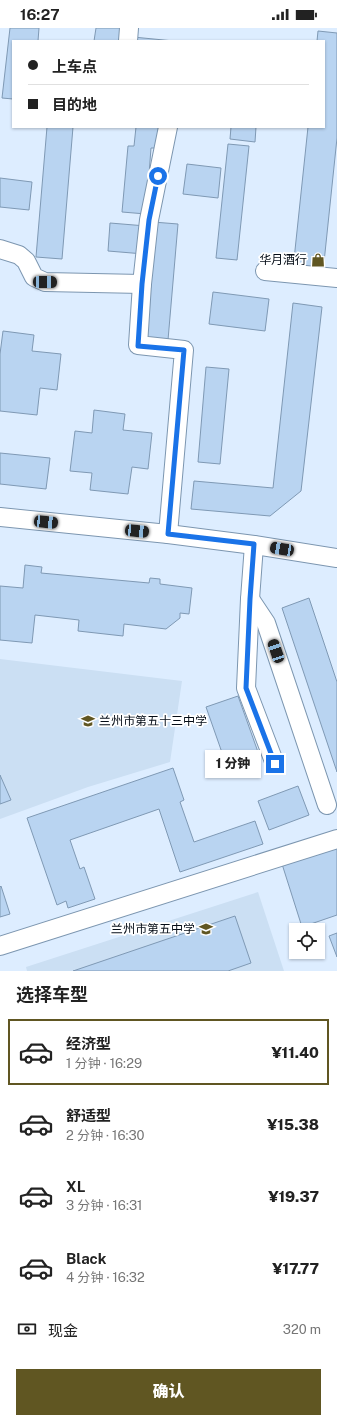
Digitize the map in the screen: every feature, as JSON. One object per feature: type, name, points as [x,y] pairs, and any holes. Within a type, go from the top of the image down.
[{"type":"street","points":[[128,40],[130,28]]},
{"type":"street","points":[[168,128],[149,220],[142,284],[138,346],[184,350],[168,534]]},
{"type":"street","points":[[0,249],[19,255],[26,261],[34,277],[45,282],[142,284]]},
{"type":"street","points":[[265,271],[337,278]]},
{"type":"street","points":[[0,517],[254,544],[337,558]]},
{"type":"street","points":[[254,544],[246,688],[275,764]]},
{"type":"street","points":[[250,599],[266,623],[327,805]]},
{"type":"street","points":[[0,946],[337,839]]},
{"type":"shaded area","name":"兰州市第五十三中学","points":[[0,659],[182,681],[170,762],[88,787],[0,819]]},
{"type":"shaded area","name":"兰州市第五中学","points":[[258,892],[284,971],[27,971],[26,967]]},
{"type":"building","points":[[10,28],[39,28],[38,40],[12,40],[12,99],[2,98]]},
{"type":"building","points":[[96,28],[122,28],[121,40],[94,40]]},
{"type":"building","points":[[318,31],[337,33],[337,138],[323,272],[293,269],[308,128],[325,128],[325,40],[317,40]]},
{"type":"building","points":[[133,37],[164,40],[133,40]]},
{"type":"building","points":[[47,128],[73,128],[62,259],[36,257]]},
{"type":"building","points":[[136,128],[160,128],[158,148],[151,148],[146,214],[122,212],[128,146],[134,146]]},
{"type":"building","points":[[231,128],[256,128],[255,142],[230,139]]},
{"type":"building","points":[[228,144],[249,146],[237,260],[216,258]]},
{"type":"building","points":[[187,164],[221,168],[218,198],[183,194]]},
{"type":"building","points":[[0,178],[32,182],[29,210],[0,207]]},
{"type":"building","points":[[153,222],[178,224],[168,340],[144,338]]},
{"type":"building","points":[[110,223],[146,226],[144,254],[108,251]]},
{"type":"building","points":[[213,292],[269,299],[265,331],[209,324]]},
{"type":"building","points":[[293,303],[322,307],[301,491],[270,516],[191,509],[194,481],[273,488]]},
{"type":"building","points":[[3,331],[34,335],[32,351],[61,354],[57,390],[40,388],[37,415],[0,411],[0,354]]},
{"type":"building","points":[[206,367],[229,369],[220,464],[198,462]]},
{"type":"building","points":[[94,410],[125,414],[123,430],[152,433],[148,469],[132,467],[128,494],[90,490],[92,473],[70,471],[75,431],[92,433]]},
{"type":"building","points":[[0,453],[50,458],[46,489],[0,484]]},
{"type":"building","points":[[25,565],[42,567],[41,573],[149,583],[150,578],[160,579],[160,584],[192,588],[189,614],[180,613],[180,618],[166,629],[124,624],[123,636],[78,631],[79,620],[35,615],[32,643],[0,640],[0,586],[23,588]]},
{"type":"building","points":[[309,598],[337,682],[337,772],[282,608]]},
{"type":"building","points":[[238,696],[258,752],[226,764],[206,707]]},
{"type":"building","points":[[173,768],[184,800],[180,802],[194,842],[255,821],[263,844],[180,872],[159,809],[70,840],[80,869],[84,867],[95,899],[68,908],[66,901],[57,905],[27,818]]},
{"type":"building","points":[[0,775],[11,800],[0,804]]},
{"type":"building","points":[[298,786],[309,815],[269,830],[258,801]]},
{"type":"building","points":[[337,846],[337,915],[314,923],[301,923],[282,864]]},
{"type":"building","points":[[1,886],[10,914],[0,917],[0,887]]},
{"type":"building","points":[[235,916],[251,963],[228,971],[73,971]]},
{"type":"building","points":[[337,933],[337,957],[329,936]]},
{"type":"place","name":"华月酒行","points":[[318,260]]},
{"type":"place","name":"兰州市第五十三中学","points":[[88,721]]},
{"type":"place","name":"兰州市第五中学","points":[[206,929]]},
{"type":"route","points":[[158,176],[149,220],[142,284],[138,346],[184,350],[168,534],[254,544],[246,688],[275,764]]}]
